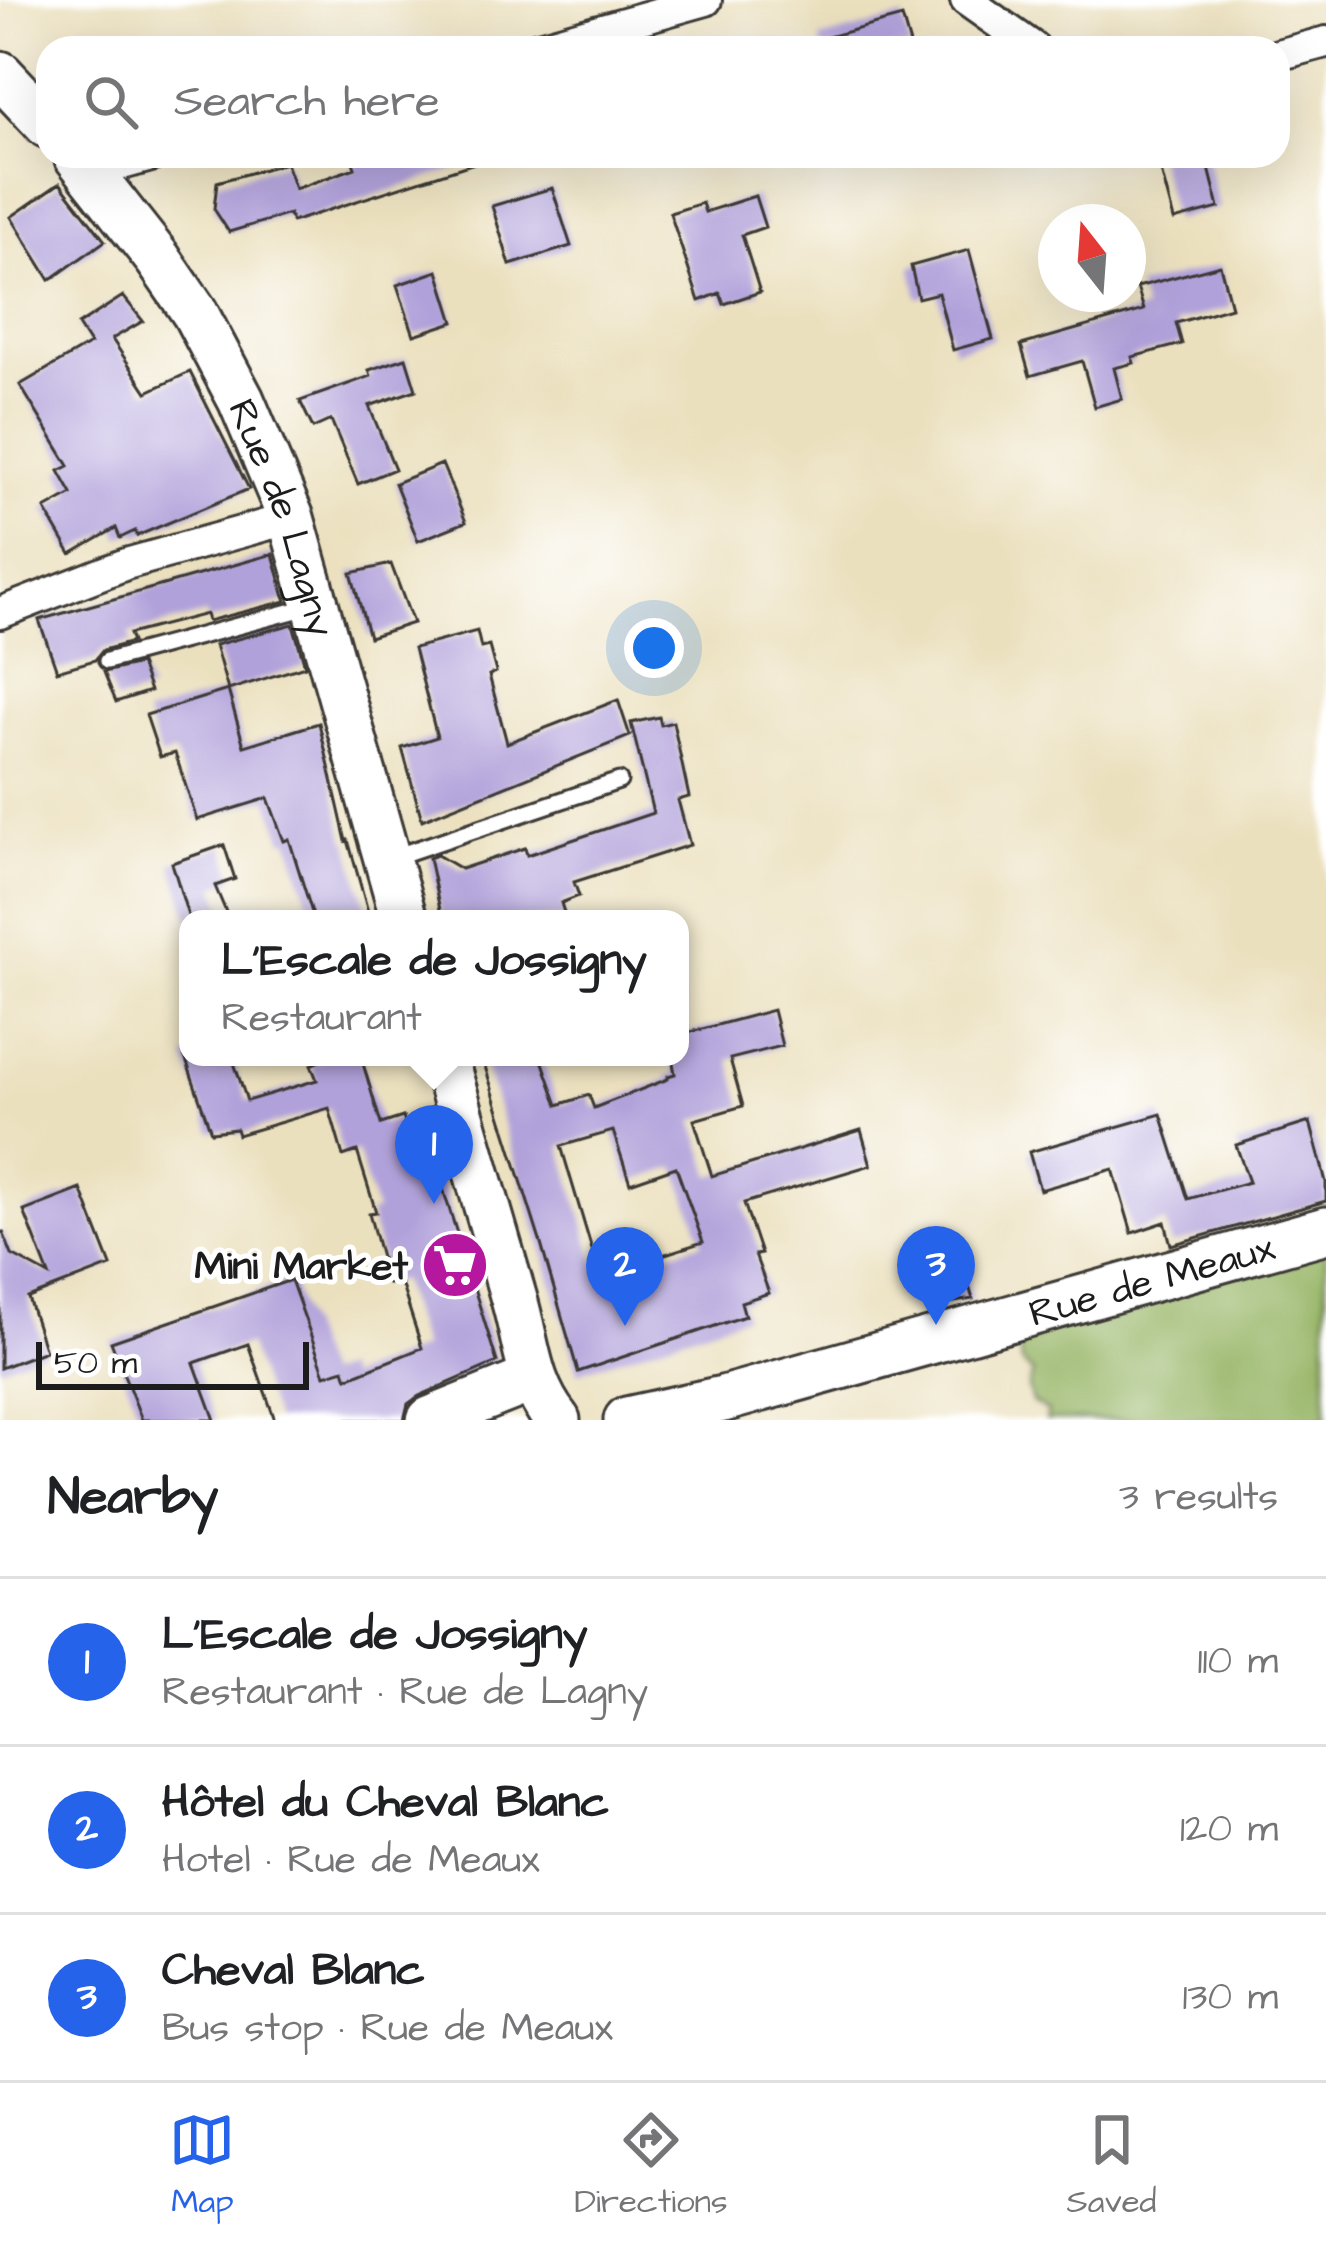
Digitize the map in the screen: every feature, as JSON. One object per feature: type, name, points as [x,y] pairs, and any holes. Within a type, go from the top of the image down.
[{"type":"street","points":[[578,36],[706,0]]},
{"type":"street","points":[[966,0],[1017,36]]},
{"type":"street","points":[[1290,52],[1326,42]]},
{"type":"street","points":[[0,74],[36,112]]},
{"type":"street","name":"Rue de Lagny","points":[[88,168],[195,313],[241,400],[291,518],[401,910]]},
{"type":"street","points":[[0,614],[126,564],[291,518]]},
{"type":"street","points":[[447,1066],[532,1379],[556,1420]]},
{"type":"street","name":"Rue de Meaux","points":[[627,1420],[723,1400],[1326,1230]]},
{"type":"street","points":[[430,1420],[532,1379]]},
{"type":"lane","points":[[106,661],[316,605]]},
{"type":"lane","points":[[386,860],[619,781]]},
{"type":"green space","points":[[1326,1239],[1326,1420],[1046,1420],[1048,1412],[1032,1402],[1028,1388],[1033,1373],[1021,1362],[1019,1346],[1059,1327],[1083,1324],[1098,1313],[1241,1270],[1284,1266],[1290,1254]]},
{"type":"building","points":[[902,17],[908,36],[831,36]]},
{"type":"building","points":[[268,168],[288,168],[295,189],[355,168],[459,168],[292,222],[289,214],[229,232],[214,209],[217,182]]},
{"type":"building","points":[[1160,168],[1209,168],[1219,208],[1174,220]]},
{"type":"building","points":[[60,183],[105,241],[50,280],[11,217]]},
{"type":"building","points":[[552,188],[571,246],[510,265],[492,206]]},
{"type":"building","points":[[755,196],[765,227],[742,235],[760,292],[724,304],[720,293],[699,301],[670,213],[702,203],[705,212]]},
{"type":"building","points":[[969,250],[993,339],[953,350],[938,293],[918,298],[911,266]]},
{"type":"building","points":[[1220,265],[1231,307],[1176,323],[1182,344],[1132,357],[1134,363],[1114,368],[1122,399],[1095,407],[1082,361],[1030,376],[1021,345],[1146,312],[1146,285]]},
{"type":"building","points":[[438,271],[454,322],[414,335],[397,285]]},
{"type":"building","points":[[123,296],[143,321],[112,339],[147,392],[190,372],[249,489],[137,536],[135,531],[120,538],[116,528],[71,554],[45,509],[72,494],[59,471],[69,466],[20,385],[90,344],[78,325]]},
{"type":"building","points":[[406,358],[416,390],[369,406],[395,469],[358,484],[331,420],[313,428],[300,401]]},
{"type":"building","points":[[442,464],[466,522],[418,541],[395,483]]},
{"type":"building","points":[[273,554],[286,601],[208,621],[206,614],[129,634],[132,642],[57,671],[39,620]]},
{"type":"building","points":[[391,564],[413,623],[369,637],[351,573]]},
{"type":"building","points":[[293,624],[305,666],[228,690],[215,645]]},
{"type":"building","points":[[477,631],[481,648],[489,646],[496,672],[489,675],[507,743],[618,700],[630,736],[422,820],[402,748],[437,737],[414,648]]},
{"type":"building","points":[[140,664],[150,691],[116,702],[104,672]]},
{"type":"building","points":[[228,690],[244,746],[319,723],[367,910],[311,910],[289,839],[284,841],[268,798],[197,820],[175,753],[160,757],[146,715]]},
{"type":"building","points":[[659,717],[661,725],[673,722],[689,797],[678,800],[690,845],[574,882],[579,896],[561,903],[563,910],[440,910],[429,858],[437,855],[461,869],[525,848],[527,855],[653,813],[631,723]]},
{"type":"building","points":[[224,845],[235,879],[215,886],[225,910],[186,910],[172,863]]},
{"type":"building","points":[[773,1010],[782,1046],[730,1059],[743,1106],[694,1120],[712,1176],[861,1130],[871,1165],[744,1203],[769,1293],[741,1302],[745,1316],[578,1372],[485,1066],[544,1066],[558,1105],[589,1095],[594,1108],[675,1074],[674,1066],[689,1066],[689,1033]],"holes":[[[613,1131],[630,1183],[676,1167],[703,1242],[601,1280],[561,1146]]]},
{"type":"building","points":[[188,1066],[235,1066],[247,1101],[317,1080],[311,1066],[364,1066],[381,1124],[403,1117],[405,1123],[421,1118],[497,1362],[419,1396],[408,1404],[404,1420],[275,1420],[248,1344],[194,1363],[215,1420],[142,1420],[111,1342],[291,1280],[325,1375],[344,1369],[347,1378],[422,1348],[400,1280],[388,1284],[369,1213],[376,1212],[357,1151],[343,1156],[329,1108],[238,1135],[236,1129],[211,1132]]},
{"type":"building","points":[[1161,1114],[1188,1199],[1249,1182],[1236,1145],[1310,1122],[1326,1182],[1326,1201],[1171,1245],[1165,1222],[1132,1233],[1113,1169],[1040,1190],[1029,1152]]},
{"type":"building","points":[[81,1189],[111,1266],[28,1298],[45,1351],[0,1368],[0,1232],[12,1255],[49,1275],[24,1211]]},
{"type":"building","points":[[959,1255],[973,1299],[934,1305],[922,1267]]},
{"type":"place","name":"L'Escale de Jossigny","points":[[434,1204]]},
{"type":"place","name":"Mini Market","points":[[455,1265]]},
{"type":"place","name":"Cheval Blanc","points":[[936,1325]]},
{"type":"place","name":"Hôtel du Cheval Blanc","points":[[625,1326]]}]
